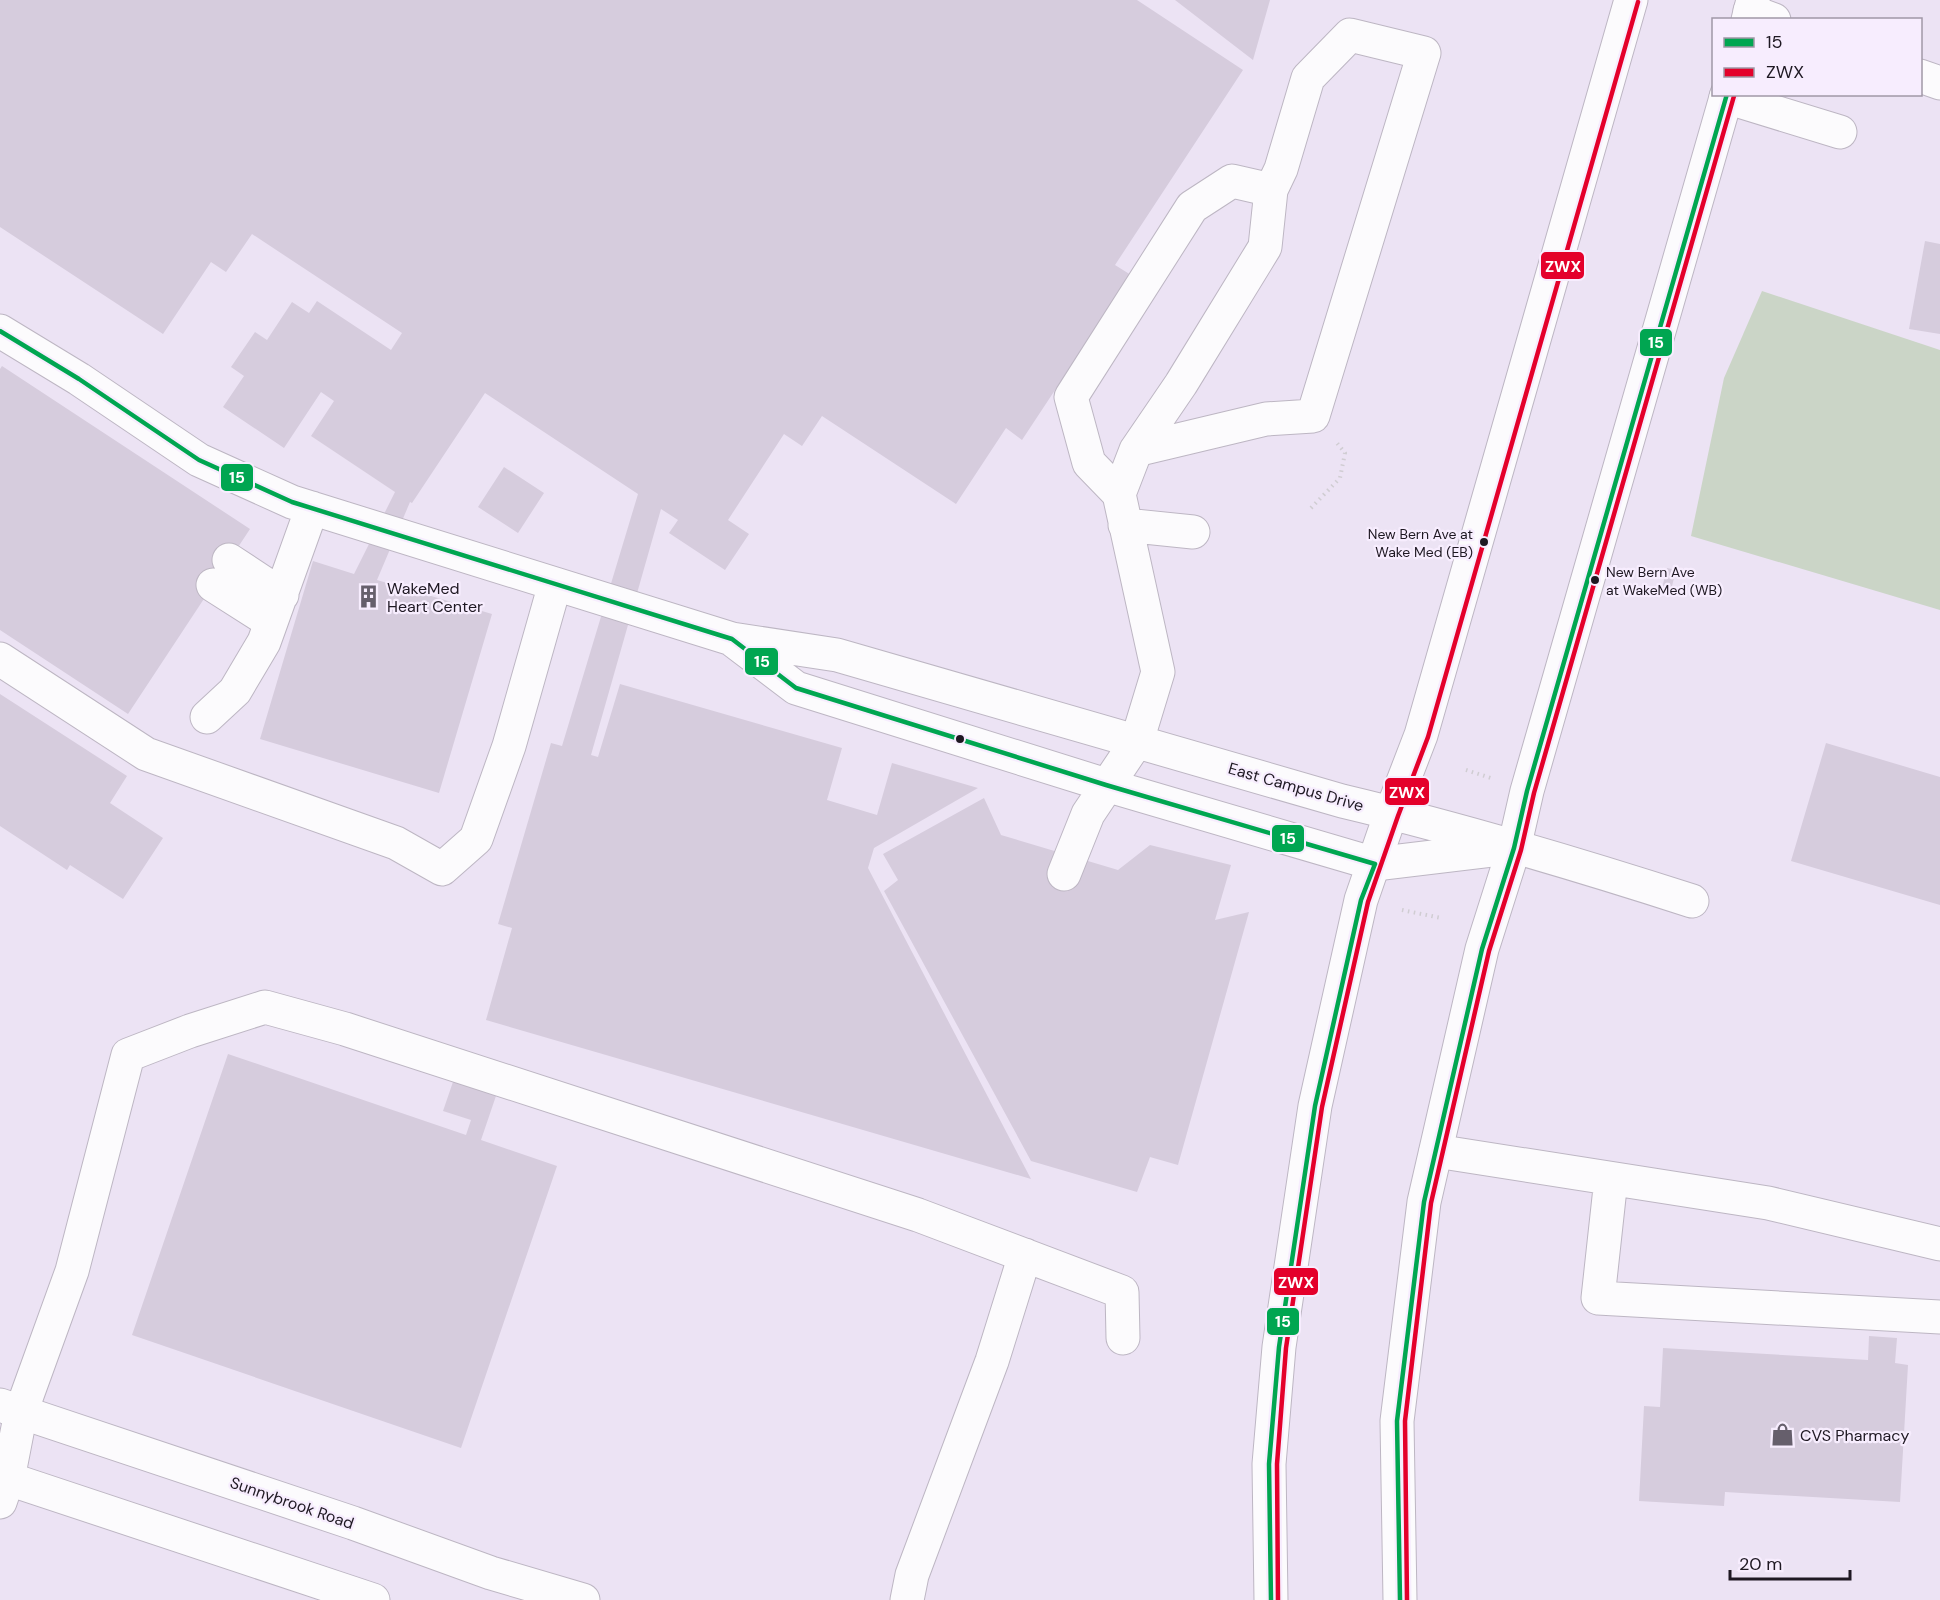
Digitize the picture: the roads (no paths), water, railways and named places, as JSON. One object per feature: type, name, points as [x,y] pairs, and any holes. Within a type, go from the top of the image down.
[{"type":"main road","points":[[1271,1600],[1269,1464],[1278,1347],[1315,1106],[1361,900],[1421,735],[1631,0]]},
{"type":"main road","points":[[1122,509],[1136,450],[1181,384],[1265,247],[1270,190],[1281,169],[1308,78],[1350,35],[1424,52],[1313,416],[1266,419],[1136,450]]},
{"type":"main road","points":[[1922,77],[1940,83]]},
{"type":"main road","points":[[1400,1600],[1397,1421],[1424,1202],[1482,950],[1514,848],[1527,791],[1726,96],[1840,132]]},
{"type":"main road","points":[[1064,874],[1088,813],[1137,741],[1158,672],[1122,509],[1089,463],[1071,397],[1192,207],[1232,181],[1270,190]]},
{"type":"main road","name":"East Campus Drive","points":[[0,331],[79,379],[199,460],[292,502],[732,639],[837,654],[1342,801],[1514,848]]},
{"type":"main road","points":[[207,717],[235,691],[264,642],[312,508]]},
{"type":"main road","points":[[1122,509],[1193,532]]},
{"type":"main road","points":[[221,573],[277,608]]},
{"type":"main road","points":[[0,659],[146,754],[396,843],[442,869],[476,839],[509,746],[555,584]]},
{"type":"main road","name":"East Campus Drive","points":[[732,639],[796,688],[1106,785],[1375,864],[1514,848]]},
{"type":"main road","points":[[1514,848],[1584,866],[1692,901]]},
{"type":"main road","points":[[373,1600],[3,1486],[10,1409],[72,1271],[128,1055],[190,1031],[265,1007],[345,1029],[918,1215],[1122,1292],[1124,1338]]},
{"type":"main road","points":[[1436,1151],[1768,1203],[1940,1244]]},
{"type":"main road","points":[[1611,1179],[1598,1298],[1940,1317]]},
{"type":"main road","points":[[907,1598],[912,1575],[992,1361],[1025,1255]]},
{"type":"main road","name":"Sunnybrook Road","points":[[10,1409],[353,1523],[491,1573],[583,1600]]},
{"type":"place","name":"New Bern Ave at Wake Med (EB)","points":[[1484,542]]},
{"type":"place","name":"New Bern Ave at WakeMed (WB)","points":[[1595,580]]},
{"type":"place","name":"WakeMed Heart Center","points":[[369,597]]},
{"type":"place","name":"CVS Pharmacy","points":[[1782,1435]]}]
